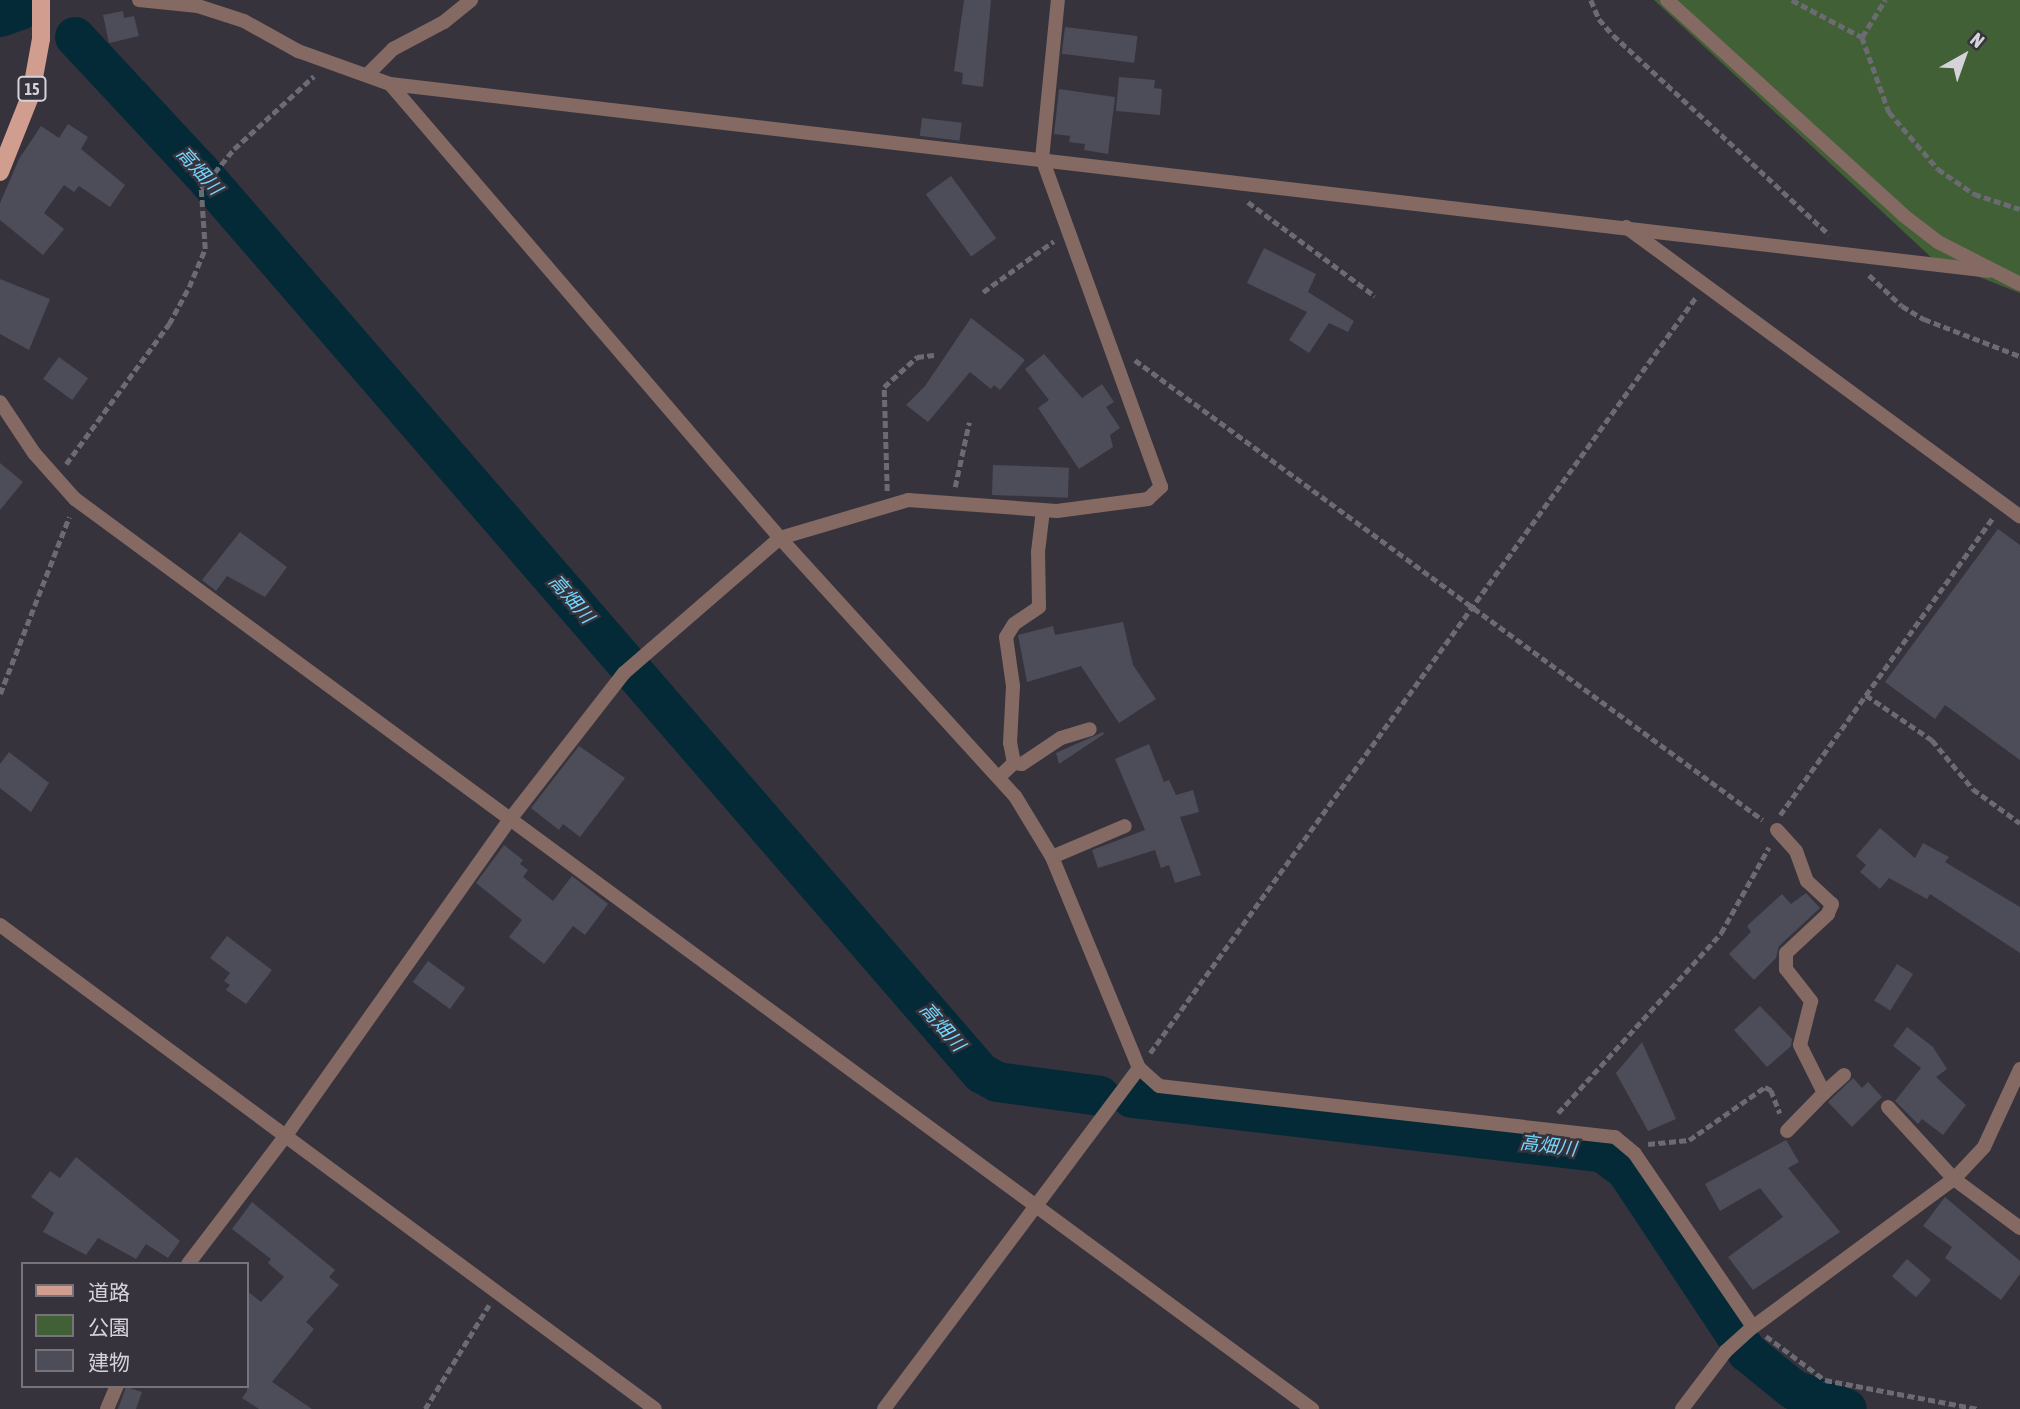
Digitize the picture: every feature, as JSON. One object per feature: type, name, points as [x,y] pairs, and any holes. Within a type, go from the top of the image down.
[{"type":"main road","name":"15","points":[[0,172],[31,94],[41,39],[41,0]]},
{"type":"street","points":[[139,0],[198,6],[244,21],[322,61],[390,84],[1625,226],[1989,271]]},
{"type":"street","points":[[367,75],[393,49],[444,22],[471,0]]},
{"type":"street","points":[[190,1262],[287,1134],[508,822],[624,673],[780,538],[908,500],[1043,510],[1148,499],[1161,487],[1066,232],[1042,159],[1058,0]]},
{"type":"street","points":[[1667,0],[1903,215],[1989,271],[2020,284]]},
{"type":"street","points":[[390,84],[780,538],[999,777],[1052,857],[1139,1068],[1159,1086],[1615,1138],[1626,1144],[1750,1330]]},
{"type":"street","points":[[1625,226],[2020,516]]},
{"type":"street","points":[[0,402],[55,479],[75,499],[508,822],[1312,1409]]},
{"type":"street","points":[[1014,763],[1010,743],[1013,687],[1006,637],[1014,625],[1039,607],[1043,510]]},
{"type":"street","points":[[999,777],[1014,763],[1023,764],[1061,738],[1090,730]]},
{"type":"street","points":[[1052,857],[1125,825]]},
{"type":"street","points":[[1777,830],[1796,851],[1807,881],[1832,904],[1824,918],[1792,944],[1786,960],[1790,976],[1811,1001],[1800,1045],[1824,1093]]},
{"type":"street","points":[[0,925],[287,1134],[655,1409]]},
{"type":"street","points":[[884,1409],[1139,1068]]},
{"type":"street","points":[[1682,1409],[1726,1351],[1750,1330],[1954,1179],[1984,1147],[2020,1069]]},
{"type":"street","points":[[1787,1131],[1844,1075]]},
{"type":"street","points":[[1888,1107],[1954,1179],[2020,1228]]},
{"type":"street","points":[[107,1409],[116,1388]]},
{"type":"path","points":[[1591,0],[1599,19],[1614,35],[1902,306],[2020,356]]},
{"type":"path","points":[[1792,0],[1862,37],[1889,112],[1938,170],[1974,194],[2020,209]]},
{"type":"path","points":[[1862,37],[1885,0]]},
{"type":"path","points":[[55,479],[169,324],[189,287],[205,249],[201,189],[222,164],[315,76],[322,61]]},
{"type":"path","points":[[1236,182],[1242,198],[1375,296]]},
{"type":"path","points":[[983,292],[1066,232]]},
{"type":"path","points":[[1139,1068],[1705,285]]},
{"type":"path","points":[[1106,339],[1777,830]]},
{"type":"path","points":[[888,504],[884,387],[917,357],[934,355]]},
{"type":"path","points":[[951,503],[970,423]]},
{"type":"path","points":[[0,694],[75,499]]},
{"type":"path","points":[[1544,1129],[1721,933],[1777,830],[1779,816],[2003,503]]},
{"type":"path","points":[[1866,695],[1932,740],[1980,796],[2020,823]]},
{"type":"path","points":[[1626,1144],[1689,1140],[1765,1087],[1776,1098],[1787,1131]]},
{"type":"path","points":[[425,1409],[496,1292]]},
{"type":"path","points":[[1750,1330],[1825,1380],[1979,1409]]},
{"type":"green space","points":[[1654,0],[2020,0],[2020,293],[1933,259]]},
{"type":"building","points":[[964,0],[991,0],[983,87],[962,84],[963,73],[954,71]]},
{"type":"building","points":[[123,11],[124,18],[134,16],[139,36],[109,43],[103,15]]},
{"type":"building","points":[[1065,27],[1137,36],[1134,63],[1062,54]]},
{"type":"building","points":[[1119,77],[1155,80],[1154,88],[1162,89],[1160,115],[1116,111]]},
{"type":"building","points":[[1059,89],[1115,97],[1108,154],[1084,150],[1085,144],[1069,142],[1070,136],[1054,134]]},
{"type":"building","points":[[922,118],[962,123],[960,141],[920,136]]},
{"type":"building","points":[[68,124],[88,137],[81,149],[125,185],[110,207],[79,186],[74,192],[64,185],[44,213],[64,229],[43,255],[0,220],[0,203],[19,159],[41,126],[59,138]]},
{"type":"building","points":[[951,176],[996,238],[971,257],[926,194]]},
{"type":"building","points":[[1264,248],[1316,274],[1308,292],[1354,321],[1348,332],[1329,323],[1309,353],[1289,340],[1307,312],[1247,283]]},
{"type":"building","points":[[0,279],[50,299],[29,350],[0,334]]},
{"type":"building","points":[[971,318],[1025,360],[1000,390],[994,385],[991,389],[970,372],[928,422],[906,405],[925,386]]},
{"type":"building","points":[[1044,354],[1082,398],[1102,384],[1114,402],[1106,407],[1120,428],[1110,435],[1113,447],[1079,469],[1038,408],[1049,400],[1025,369]]},
{"type":"building","points":[[59,357],[88,378],[72,400],[43,379]]},
{"type":"building","points":[[0,463],[23,482],[0,510]]},
{"type":"building","points":[[993,465],[1069,468],[1068,498],[992,495]]},
{"type":"building","points":[[1998,529],[2020,545],[2020,760],[1945,705],[1935,719],[1885,682]]},
{"type":"building","points":[[240,532],[287,567],[265,597],[227,576],[216,591],[202,580]]},
{"type":"building","points":[[1123,622],[1133,665],[1156,699],[1119,723],[1081,666],[1027,682],[1018,635],[1053,626],[1055,635]]},
{"type":"building","points":[[1103,732],[1104,734],[1059,764],[1056,753]]},
{"type":"building","points":[[1149,744],[1164,782],[1169,780],[1176,795],[1193,790],[1199,812],[1180,817],[1201,875],[1175,883],[1169,865],[1161,868],[1155,850],[1098,868],[1092,850],[1145,830],[1115,759]]},
{"type":"building","points":[[579,746],[625,778],[580,837],[563,824],[559,830],[531,808]]},
{"type":"building","points":[[9,752],[49,783],[31,812],[0,788],[0,764]]},
{"type":"building","points":[[1880,828],[1915,858],[1923,843],[1949,857],[1945,862],[2020,907],[2020,953],[1930,894],[1927,899],[1889,878],[1880,889],[1860,872],[1866,865],[1856,856]]},
{"type":"building","points":[[504,845],[523,860],[520,864],[528,870],[523,877],[553,901],[572,876],[608,904],[585,935],[573,926],[544,964],[509,937],[522,920],[476,883]]},
{"type":"building","points":[[1806,893],[1820,908],[1779,946],[1776,958],[1754,980],[1729,954],[1751,932],[1747,926],[1782,894],[1791,904]]},
{"type":"building","points":[[227,936],[272,970],[246,1004],[226,990],[230,985],[224,981],[230,973],[210,958]]},
{"type":"building","points":[[428,961],[465,988],[450,1009],[413,982]]},
{"type":"building","points":[[1897,964],[1913,974],[1890,1011],[1874,1000]]},
{"type":"building","points":[[1760,1006],[1792,1039],[1791,1046],[1767,1067],[1734,1030]]},
{"type":"building","points":[[1907,1027],[1933,1047],[1947,1069],[1936,1077],[1966,1105],[1943,1135],[1922,1119],[1918,1124],[1895,1101],[1921,1068],[1893,1046]]},
{"type":"building","points":[[1642,1042],[1676,1119],[1648,1131],[1616,1073]]},
{"type":"building","points":[[1853,1078],[1862,1088],[1868,1082],[1882,1097],[1852,1127],[1828,1102]]},
{"type":"building","points":[[1786,1140],[1799,1162],[1788,1168],[1840,1232],[1753,1290],[1728,1257],[1783,1217],[1760,1188],[1720,1211],[1705,1184]]},
{"type":"building","points":[[76,1157],[180,1241],[168,1258],[146,1244],[136,1259],[98,1238],[86,1255],[43,1232],[54,1213],[31,1197],[50,1171],[60,1178]]},
{"type":"building","points":[[1945,1197],[2020,1261],[2020,1274],[2001,1300],[1945,1258],[1952,1247],[1923,1226]]},
{"type":"building","points":[[252,1202],[335,1270],[329,1277],[339,1285],[306,1322],[314,1329],[272,1382],[312,1409],[259,1409],[242,1398],[248,1388],[248,1292],[261,1302],[284,1277],[268,1263],[271,1259],[232,1229]]},
{"type":"building","points":[[1907,1259],[1931,1280],[1916,1297],[1892,1276]]},
{"type":"building","points":[[126,1388],[142,1392],[136,1409],[118,1409]]},
{"type":"waterway","name":"高畑川","points":[[0,17],[20,10]]},
{"type":"waterway","name":"高畑川","points":[[75,37],[201,172],[981,1073],[997,1082],[1100,1096]]},
{"type":"waterway","name":"高畑川","points":[[1132,1098],[1602,1152],[1626,1170],[1747,1352],[1794,1390],[1847,1409]]}]
